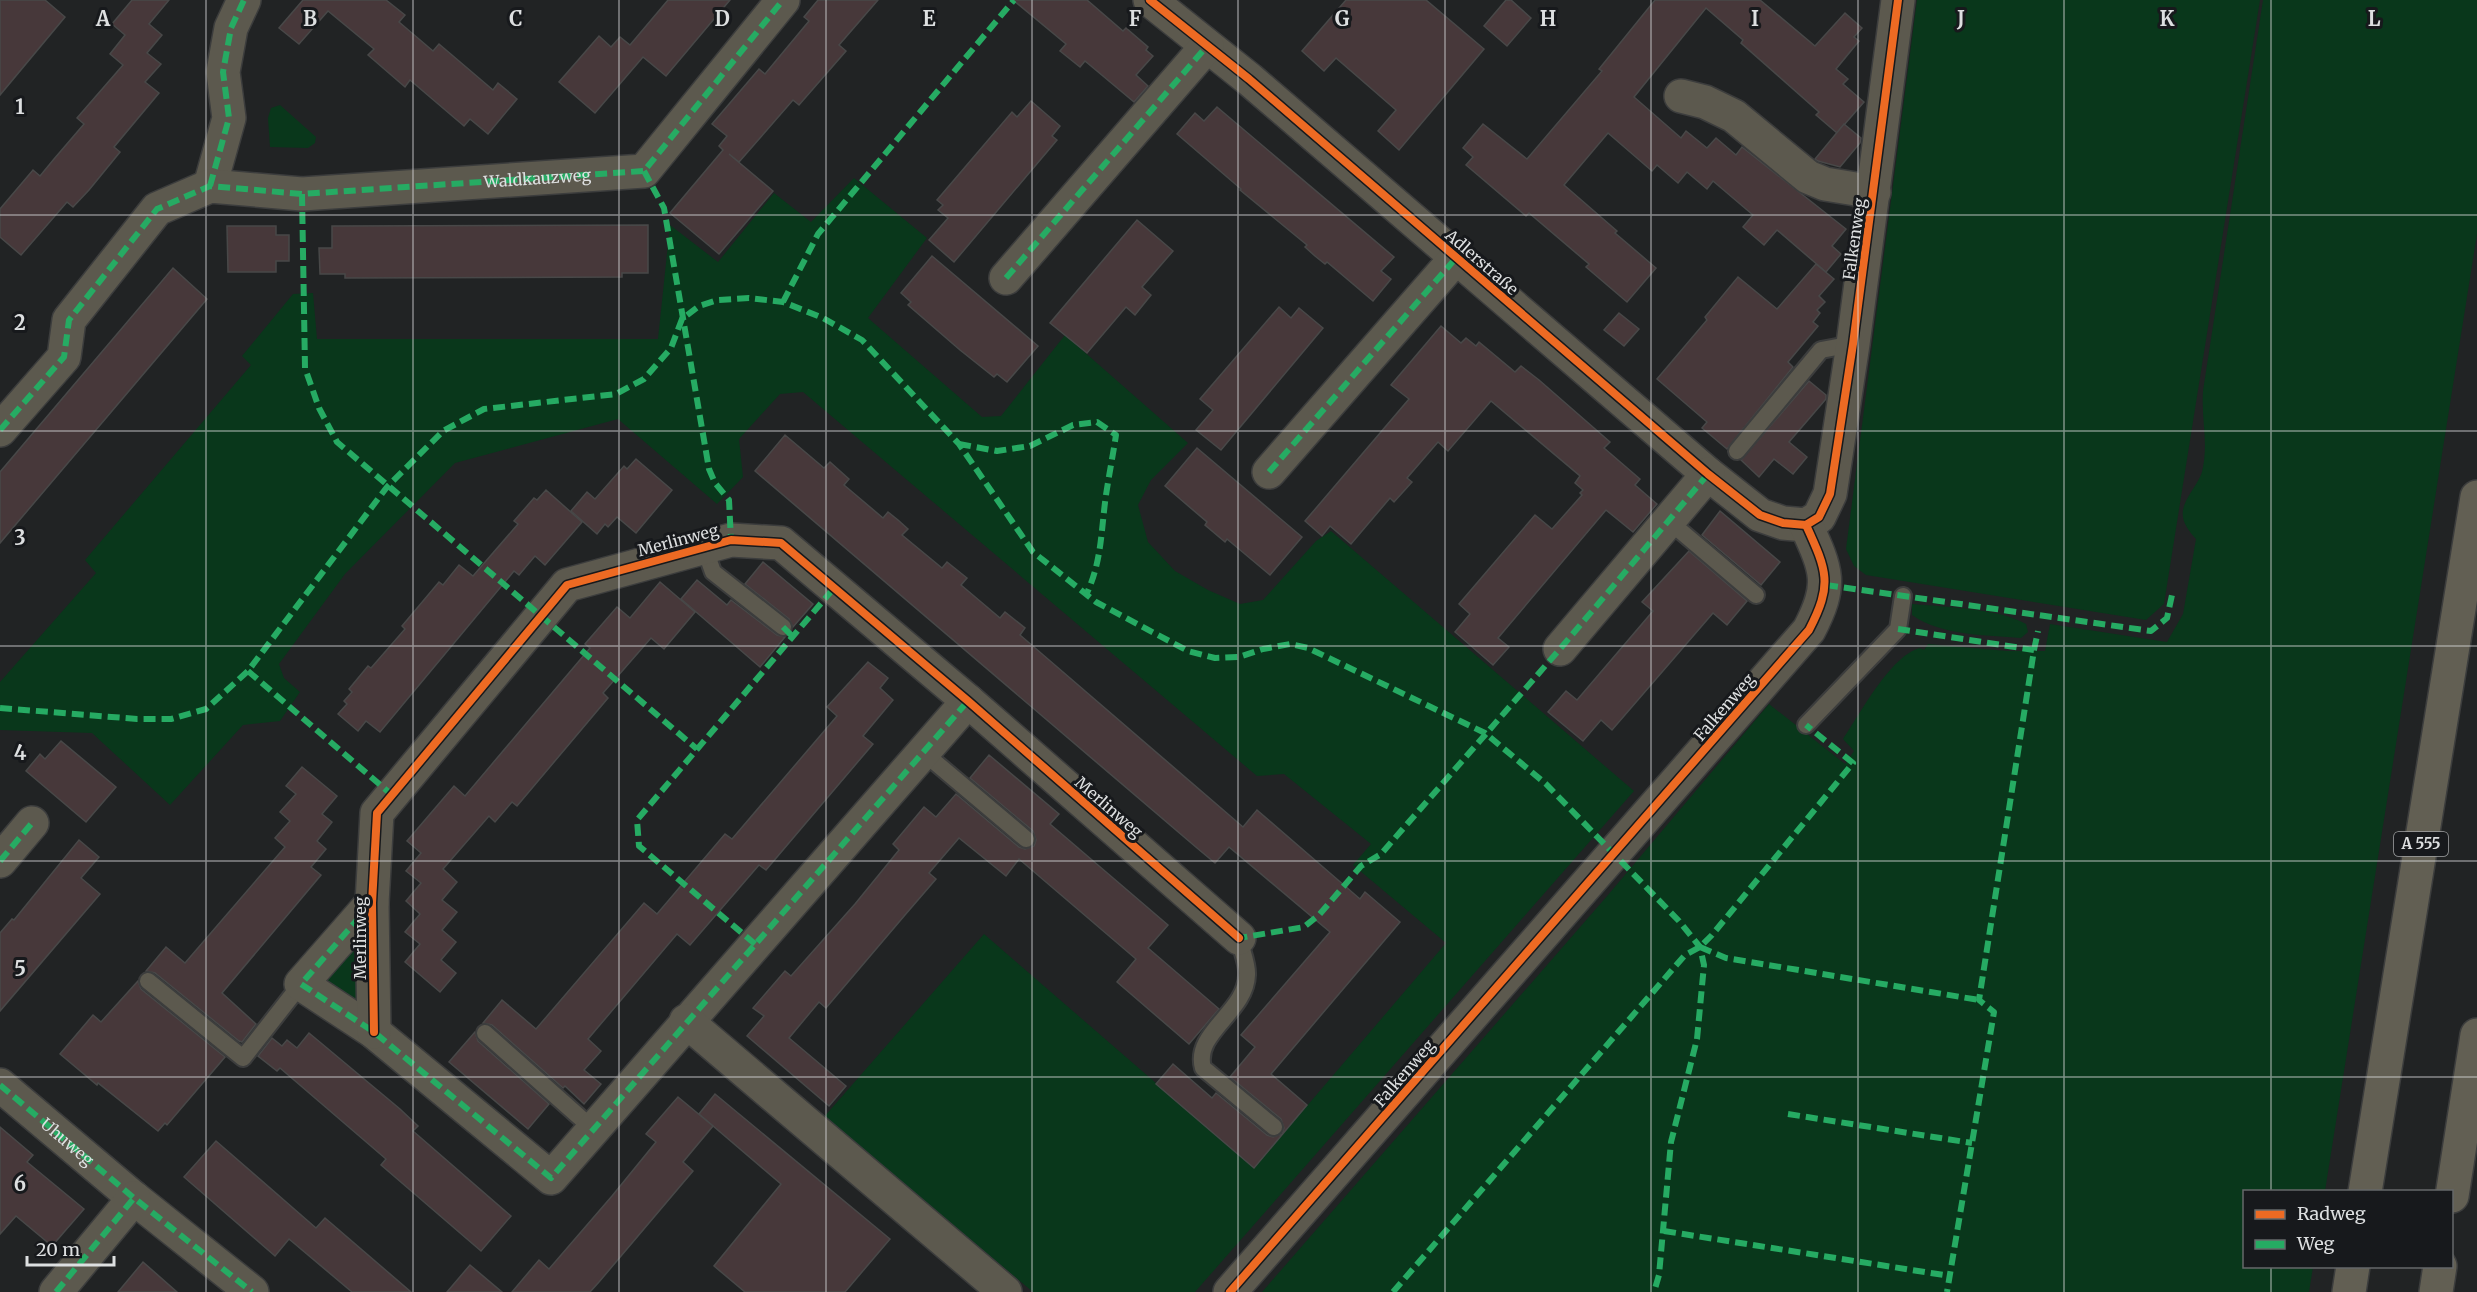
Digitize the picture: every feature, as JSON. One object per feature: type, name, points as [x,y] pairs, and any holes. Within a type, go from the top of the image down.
[{"type":"highway","name":"A 555","points":[[2365,1190],[2477,497]]},
{"type":"highway","points":[[2452,1190],[2477,1035]]},
{"type":"highway","points":[[2349,1292],[2353,1268]]},
{"type":"highway","points":[[2436,1292],[2440,1268]]},
{"type":"street","points":[[210,186],[229,118],[223,72],[231,28],[244,0]]},
{"type":"street","name":"Waldkauzweg","points":[[0,430],[64,357],[69,320],[157,208],[210,186],[302,194],[644,171],[783,0]]},
{"type":"street","name":"Adlerstraße","points":[[1150,0],[1354,168],[1708,474],[1760,515],[1783,523],[1806,525]]},
{"type":"street","name":"Falkenweg","points":[[1230,1292],[1809,630],[1821,606],[1826,585],[1819,554],[1806,525],[1819,517],[1830,494],[1874,192],[1898,0]]},
{"type":"street","points":[[1006,278],[1207,46]]},
{"type":"street","name":"Falkenweg","points":[[1681,96],[1705,102],[1734,116],[1808,177],[1825,184],[1874,192]]},
{"type":"street","name":"Adlerstraße","points":[[1269,472],[1456,258]]},
{"type":"street","points":[[1560,650],[1670,522],[1708,474]]},
{"type":"street","name":"Merlinweg","points":[[374,1032],[372,903],[377,813],[567,585],[731,540],[781,543],[968,701],[1239,938]]},
{"type":"street","points":[[302,984],[374,1032],[551,1178],[968,701]]},
{"type":"street","points":[[0,861],[32,823]]},
{"type":"street","name":"Merlinweg","points":[[302,984],[372,903]]},
{"type":"street","points":[[686,1021],[1005,1292]]},
{"type":"street","name":"Uhuweg","points":[[0,1085],[134,1198],[252,1292]]},
{"type":"street","points":[[56,1292],[134,1198]]},
{"type":"lane","points":[[1737,451],[1821,350],[1853,344]]},
{"type":"lane","points":[[1670,522],[1756,596]]},
{"type":"lane","points":[[704,547],[713,572],[783,627]]},
{"type":"lane","points":[[1806,725],[1898,629],[1903,596]]},
{"type":"lane","points":[[923,752],[1026,839]]},
{"type":"lane","points":[[1239,938],[1248,974],[1244,995],[1203,1047],[1200,1058],[1203,1068],[1274,1127]]},
{"type":"lane","points":[[148,981],[243,1058],[302,984]]},
{"type":"lane","points":[[485,1033],[593,1128]]},
{"type":"green space","points":[[1917,0],[2260,0],[2164,604],[2146,620],[1866,575],[1854,566],[1846,549]]},
{"type":"green space","points":[[2263,0],[2477,0],[2477,234],[2325,1190],[2243,1190],[2243,1268],[2313,1268],[2309,1292],[1262,1292],[1608,895],[1769,704],[1845,764],[1854,751],[1843,739],[1877,687],[1898,662],[1909,653],[1920,648],[1924,650],[1928,644],[2007,651],[2045,651],[2050,624],[2167,642],[2183,614],[2196,539],[2184,522],[2183,510],[2186,500],[2200,477],[2204,461],[2203,391]]},
{"type":"green space","points":[[280,105],[316,137],[315,143],[308,148],[270,147],[268,118],[271,108]]},
{"type":"green space","points":[[854,178],[927,238],[868,318],[982,417],[1001,416],[1065,335],[1188,443],[1151,480],[1138,505],[1148,542],[1175,571],[1208,590],[1240,604],[1263,600],[1316,541],[1331,531],[1634,791],[1195,1292],[1033,1292],[824,1117],[984,934],[1254,1168],[1446,943],[1353,865],[1371,844],[1284,774],[1257,776],[803,392],[780,394],[739,439],[743,477],[717,504],[618,419],[455,463],[345,574],[279,664],[284,678],[300,692],[280,721],[243,725],[170,805],[92,733],[0,730],[0,682],[96,573],[85,560],[251,365],[242,356],[293,294],[313,293],[317,339],[658,339],[670,225],[718,262],[774,193],[811,222]]},
{"type":"green space","points":[[1912,604],[1986,611],[2026,624],[2028,632],[2021,638],[1950,631],[1912,615]]},
{"type":"green space","points":[[357,943],[359,1002],[353,1003],[327,980],[328,974]]},
{"type":"building","points":[[0,0],[45,0],[65,17],[0,95]]},
{"type":"building","points":[[132,0],[169,0],[149,24],[162,35],[147,53],[161,64],[145,82],[159,93],[114,147],[120,152],[89,190],[73,207],[67,202],[21,255],[0,237],[0,209],[33,170],[40,176],[84,124],[77,118],[123,65],[110,54],[125,35],[112,24]]},
{"type":"building","points":[[303,0],[386,0],[405,15],[399,22],[433,51],[439,44],[493,90],[498,83],[517,99],[488,134],[470,119],[464,126],[410,80],[405,87],[368,55],[374,49],[328,11],[299,44],[279,28]]},
{"type":"building","points":[[668,0],[730,0],[666,76],[643,57],[595,113],[559,82],[599,36],[611,47],[620,37],[630,45]]},
{"type":"building","points":[[818,0],[878,0],[839,45],[846,51],[799,105],[793,100],[739,162],[729,154],[773,191],[719,254],[670,213],[723,150],[719,146],[727,136],[712,124],[759,69],[765,74],[809,21],[804,17]]},
{"type":"building","points":[[1013,0],[1087,0],[1123,31],[1126,28],[1148,47],[1146,50],[1153,56],[1136,75],[1148,86],[1134,102],[1085,61],[1080,67],[1060,51],[1066,44]]},
{"type":"building","points":[[1346,0],[1426,0],[1484,49],[1399,150],[1378,131],[1396,110],[1336,58],[1324,71],[1302,51]]},
{"type":"building","points":[[1506,0],[1511,0],[1531,18],[1507,46],[1484,26]]},
{"type":"building","points":[[1655,0],[1760,0],[1815,46],[1845,13],[1862,28],[1854,37],[1859,41],[1836,69],[1848,79],[1843,84],[1864,102],[1837,133],[1816,115],[1819,112],[1741,43],[1743,40],[1706,8],[1634,97],[1681,138],[1686,131],[1707,148],[1716,138],[1736,155],[1742,147],[1846,229],[1832,246],[1841,254],[1826,272],[1777,230],[1764,245],[1743,227],[1753,215],[1713,181],[1707,189],[1687,172],[1678,183],[1657,165],[1652,171],[1608,133],[1564,185],[1656,268],[1627,302],[1586,267],[1589,264],[1529,213],[1526,216],[1466,165],[1473,157],[1463,148],[1483,124],[1527,159],[1602,71],[1599,69]]},
{"type":"building","points":[[1031,101],[1060,126],[1052,136],[1057,140],[954,262],[929,240],[948,218],[938,210],[943,205],[937,200],[1012,112],[1017,117]]},
{"type":"building","points":[[1217,107],[1394,257],[1381,271],[1391,279],[1373,301],[1327,262],[1325,264],[1315,256],[1305,247],[1307,245],[1177,134],[1195,113],[1204,121]]},
{"type":"building","points":[[1844,124],[1861,138],[1860,143],[1840,167],[1815,159]]},
{"type":"building","points":[[1137,220],[1173,251],[1142,287],[1151,295],[1135,315],[1126,307],[1087,353],[1050,323]]},
{"type":"building","points":[[648,225],[648,273],[622,273],[622,277],[345,278],[345,274],[320,274],[319,248],[332,248],[332,226]]},
{"type":"building","points":[[227,226],[276,226],[276,235],[289,235],[289,261],[276,261],[276,272],[228,272]]},
{"type":"building","points":[[932,256],[1038,346],[1007,382],[997,374],[994,377],[908,305],[911,302],[901,293]]},
{"type":"building","points":[[1816,264],[1834,279],[1819,296],[1825,302],[1817,310],[1820,313],[1813,322],[1818,326],[1788,362],[1793,367],[1727,449],[1702,428],[1707,422],[1657,379],[1707,320],[1705,317],[1738,277],[1777,309]]},
{"type":"building","points":[[173,268],[207,299],[0,543],[0,472]]},
{"type":"building","points":[[1279,307],[1291,318],[1299,308],[1323,328],[1221,450],[1196,430],[1213,410],[1200,399]]},
{"type":"building","points":[[1619,313],[1639,329],[1624,346],[1604,330]]},
{"type":"building","points":[[1441,326],[1461,343],[1466,338],[1476,346],[1479,342],[1515,372],[1521,366],[1539,380],[1610,442],[1604,448],[1640,479],[1635,485],[1657,504],[1633,532],[1606,510],[1498,638],[1509,647],[1493,665],[1455,632],[1470,614],[1459,604],[1535,515],[1552,529],[1582,495],[1580,493],[1583,490],[1575,483],[1580,476],[1491,401],[1448,451],[1438,442],[1407,478],[1412,482],[1394,502],[1390,498],[1351,544],[1330,526],[1322,536],[1305,521],[1409,399],[1391,385]]},
{"type":"building","points":[[1809,381],[1826,395],[1826,399],[1789,442],[1807,457],[1793,474],[1774,459],[1759,477],[1741,460]]},
{"type":"building","points":[[785,435],[824,468],[830,462],[849,479],[844,485],[883,518],[888,512],[898,520],[908,529],[902,535],[942,568],[947,562],[967,578],[961,585],[1000,618],[1005,612],[1025,628],[1020,635],[1243,827],[1257,810],[1360,899],[1365,892],[1400,922],[1271,1074],[1307,1105],[1254,1168],[1156,1084],[1173,1064],[1212,1098],[1216,1093],[1267,1135],[1273,1137],[1282,1134],[1284,1128],[1281,1119],[1230,1077],[1255,1047],[1241,1035],[1330,932],[1229,847],[1215,863],[755,471]]},
{"type":"building","points":[[1197,448],[1302,537],[1270,575],[1227,539],[1225,542],[1205,525],[1207,522],[1165,486]]},
{"type":"building","points":[[636,459],[672,490],[636,533],[617,517],[608,527],[605,524],[597,534],[571,511],[587,492],[595,499],[624,466],[627,469]]},
{"type":"building","points":[[546,490],[582,522],[545,565],[535,556],[519,575],[514,571],[380,732],[366,721],[358,731],[338,714],[347,704],[344,701],[352,692],[349,689],[368,666],[371,668],[405,629],[402,626],[439,582],[443,585],[459,565],[473,576],[518,524],[514,521],[534,498],[537,500]]},
{"type":"building","points":[[1720,511],[1780,562],[1761,585],[1702,535]]},
{"type":"building","points":[[1689,551],[1747,601],[1727,625],[1713,613],[1612,730],[1601,720],[1583,741],[1548,712],[1566,691],[1577,700],[1653,611],[1642,602]]},
{"type":"building","points":[[763,562],[813,604],[793,627],[789,619],[745,584]]},
{"type":"building","points":[[697,580],[727,605],[731,600],[777,635],[785,637],[760,667],[681,599]]},
{"type":"building","points":[[660,582],[695,612],[664,649],[651,638],[603,693],[608,698],[517,806],[512,802],[495,822],[489,816],[443,869],[457,882],[442,900],[457,912],[442,930],[456,942],[441,960],[456,973],[440,992],[405,962],[420,944],[405,932],[420,914],[406,901],[421,883],[406,871],[421,853],[407,841],[454,786],[465,796],[590,648],[585,644],[617,607],[630,618]]},
{"type":"building","points":[[868,662],[888,678],[880,688],[893,700],[863,736],[873,744],[766,870],[759,865],[690,945],[677,934],[588,1039],[601,1051],[584,1070],[601,1084],[584,1104],[492,1025],[483,1023],[502,1000],[536,1029],[644,903],[657,914],[725,834],[732,839],[837,716],[827,707]]},
{"type":"building","points":[[61,741],[116,787],[86,822],[26,771],[40,754],[45,759]]},
{"type":"building","points":[[989,755],[1059,814],[1050,824],[1168,925],[1148,948],[1219,1009],[1189,1044],[1117,982],[1136,959],[1019,859],[1006,876],[959,838],[929,873],[936,879],[826,1008],[819,1002],[789,1038],[846,1086],[829,1106],[747,1036],[764,1016],[753,1008],[785,971],[791,976],[855,904],[899,850],[893,844],[924,807],[936,817],[956,794],[1019,847],[1025,849],[1034,846],[1036,840],[1033,831],[970,778]]},
{"type":"building","points":[[302,767],[337,796],[322,814],[332,822],[317,841],[326,849],[311,867],[321,875],[222,993],[256,1024],[242,1042],[155,973],[146,971],[166,947],[185,963],[285,847],[275,838],[290,821],[280,812],[296,794],[286,786]]},
{"type":"building","points":[[79,840],[99,857],[81,878],[100,894],[0,1011],[0,933],[12,919],[14,920]]},
{"type":"building","points":[[138,981],[141,989],[225,1057],[167,1125],[165,1123],[158,1131],[60,1054],[93,1015],[101,1022]]},
{"type":"building","points":[[475,1032],[478,1041],[549,1104],[528,1129],[449,1062]]},
{"type":"building","points":[[309,1033],[400,1109],[418,1126],[413,1131],[511,1216],[481,1251],[381,1165],[386,1159],[280,1068],[277,1071],[258,1056],[272,1038],[282,1046],[287,1040],[297,1048]]},
{"type":"building","points":[[715,1094],[890,1239],[845,1292],[745,1292],[714,1266],[781,1184],[699,1114]]},
{"type":"building","points":[[678,1097],[713,1126],[683,1162],[693,1171],[599,1282],[590,1292],[512,1292],[539,1260],[549,1269],[612,1196],[656,1142],[646,1134]]},
{"type":"building","points":[[0,1127],[33,1155],[27,1162],[84,1209],[52,1246],[16,1216],[0,1234]]},
{"type":"building","points":[[216,1141],[316,1228],[325,1218],[411,1292],[352,1292],[289,1239],[275,1256],[184,1177]]},
{"type":"building","points":[[143,1262],[177,1292],[118,1292]]},
{"type":"building","points":[[470,1265],[502,1292],[447,1292]]},
{"type":"marked path","points":[[210,186],[229,118],[223,72],[231,28],[244,0]]},
{"type":"marked path","points":[[0,430],[64,357],[69,320],[157,209],[210,186],[302,194],[644,171],[783,0]]},
{"type":"marked path","points":[[783,302],[818,234],[1014,0]]},
{"type":"marked path","points":[[1006,278],[1207,46]]},
{"type":"marked path","points":[[644,171],[664,208],[709,469],[715,483],[729,500],[731,540]]},
{"type":"marked path","points":[[302,194],[305,368],[319,408],[337,442],[697,749]]},
{"type":"marked path","points":[[1269,472],[1456,258]]},
{"type":"marked path","points":[[0,708],[137,719],[171,719],[206,709],[248,671],[387,487],[443,431],[484,409],[616,394],[644,379],[671,348],[682,319],[699,306],[718,300],[749,298],[783,302],[823,318],[862,340],[959,444],[1033,552],[1096,602],[1188,651],[1215,658],[1239,657],[1263,649],[1290,644],[1308,648],[1485,733],[1546,784],[1679,921],[1700,947],[1704,965],[1697,1039],[1671,1142],[1659,1275],[1654,1292]]},
{"type":"marked path","points":[[959,444],[997,451],[1030,446],[1073,425],[1097,422],[1116,435],[1098,558],[1086,595]]},
{"type":"marked path","points":[[1236,936],[1239,938],[1304,927],[1319,915],[1361,866],[1381,854],[1560,649],[1708,474]]},
{"type":"marked path","points":[[1826,585],[2151,631],[2167,618],[2172,595]]},
{"type":"marked path","points":[[755,944],[639,846],[637,820],[834,588]]},
{"type":"marked path","points":[[783,627],[793,637]]},
{"type":"marked path","points":[[1898,629],[2034,650],[1979,1000],[1994,1012],[1947,1292]]},
{"type":"marked path","points":[[2034,650],[2038,631]]},
{"type":"marked path","points":[[248,671],[392,795]]},
{"type":"marked path","points":[[372,903],[301,984],[374,1032],[551,1178],[968,701]]},
{"type":"marked path","points":[[1393,1292],[1685,955],[1700,947],[1712,935],[1853,763],[1806,725]]},
{"type":"marked path","points":[[0,861],[32,823]]},
{"type":"marked path","points":[[1700,947],[1726,958],[1979,1000]]},
{"type":"marked path","points":[[0,1085],[134,1198],[252,1292]]},
{"type":"marked path","points":[[1788,1114],[1972,1143]]},
{"type":"marked path","points":[[56,1292],[134,1198]]},
{"type":"marked path","points":[[1664,1231],[1950,1276]]},
{"type":"cycle path","points":[[1150,0],[1249,79],[1708,474],[1760,515],[1783,523],[1806,525]]},
{"type":"cycle path","points":[[1806,525],[1819,517],[1830,494],[1853,344],[1898,0]]},
{"type":"cycle path","points":[[1230,1292],[1809,630],[1822,601],[1824,578],[1819,554],[1806,525]]},
{"type":"cycle path","points":[[374,1032],[372,903],[377,813],[567,585],[731,540],[781,543],[968,701],[1239,938]]}]
